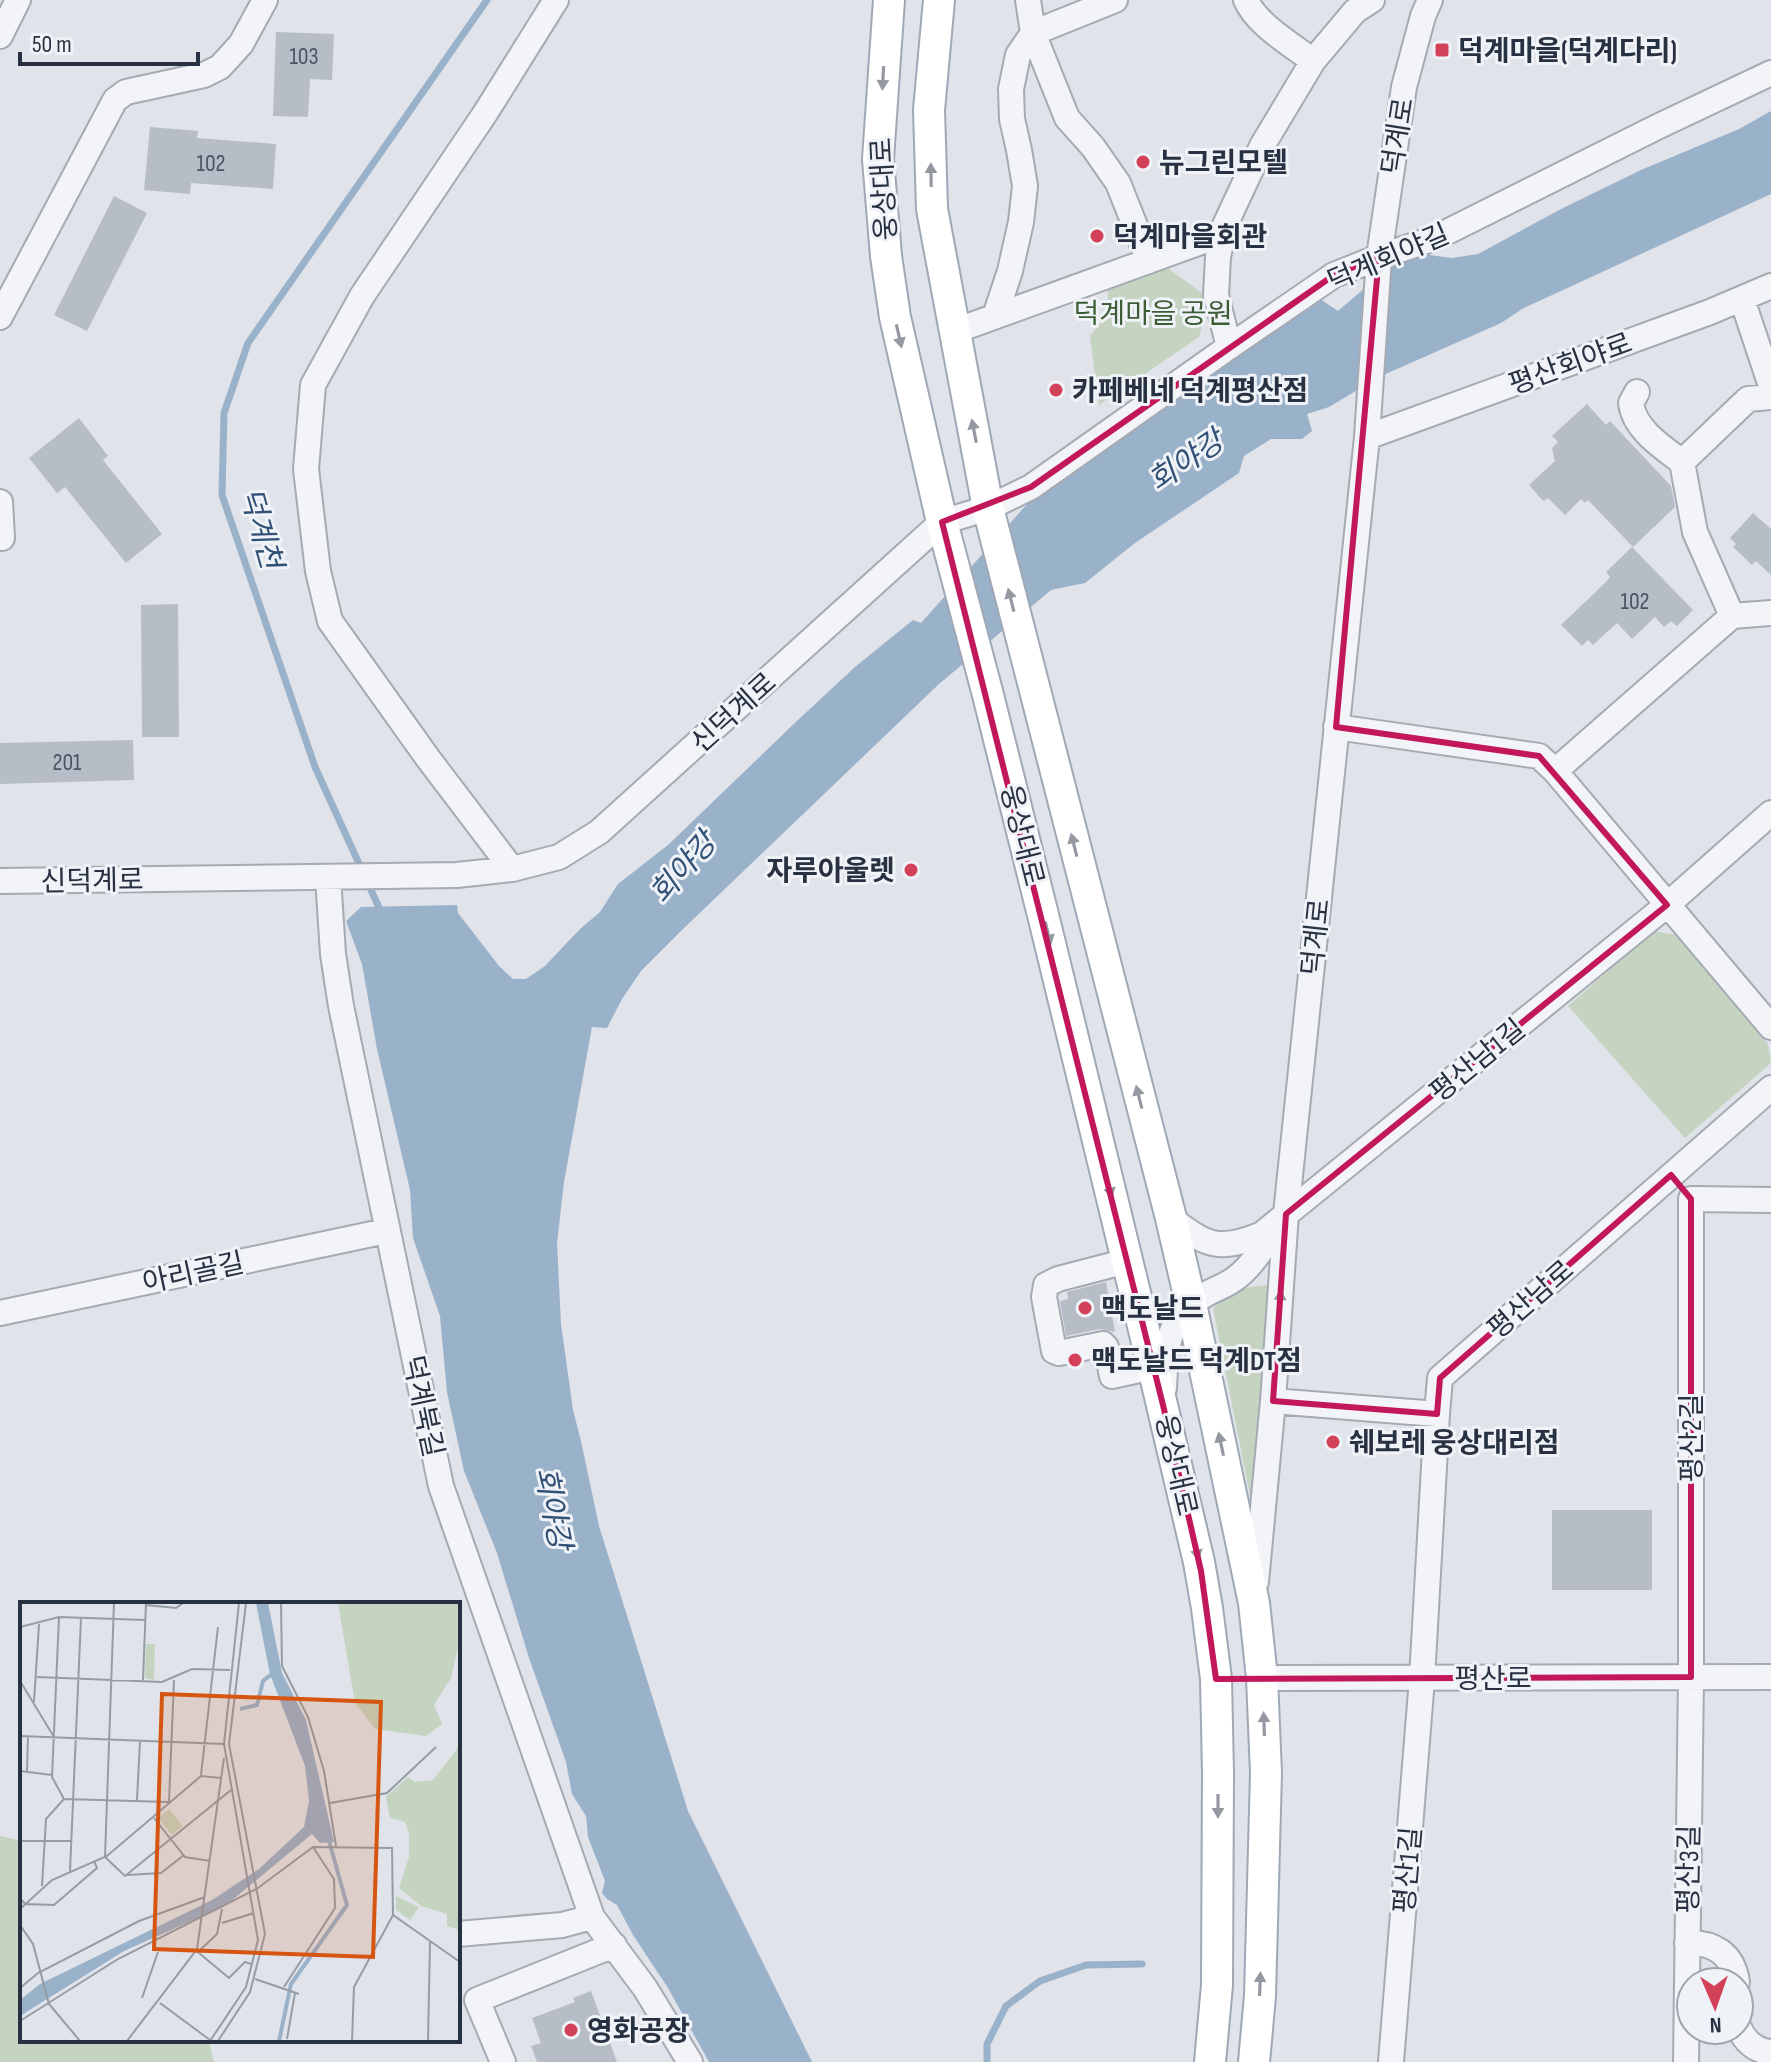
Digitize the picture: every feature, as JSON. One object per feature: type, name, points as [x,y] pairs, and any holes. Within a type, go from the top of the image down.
[{"type":"main road","name":"웅상대로","points":[[889,0],[878,159],[886,256],[895,317],[942,522],[988,695],[1201,1571],[1216,1679],[1218,1773],[1217,1985],[1210,2062]]},
{"type":"main road","points":[[939,0],[929,110],[932,209],[991,518],[1171,1218],[1254,1603],[1262,1678],[1266,1773],[1260,1996],[1254,2062]]},
{"type":"main road","name":"평산로","points":[[1216,1679],[1262,1678]]},
{"type":"street","points":[[0,36],[18,0]]},
{"type":"street","points":[[0,317],[115,100],[126,92],[204,75],[220,67],[241,44],[265,0]]},
{"type":"street","points":[[512,869],[330,621],[318,571],[306,469],[313,385],[362,296],[486,112],[556,0]]},
{"type":"street","points":[[1028,0],[1033,33],[1067,118],[1093,147],[1118,183],[1149,261]]},
{"type":"street","points":[[995,316],[1010,271],[1025,186],[1012,119],[1011,89],[1018,55],[1033,33],[1115,0]]},
{"type":"street","points":[[1246,0],[1250,9],[1266,25],[1313,61]]},
{"type":"street","points":[[1229,347],[1216,295],[1218,257],[1225,225],[1262,146],[1313,61],[1355,11],[1372,0]]},
{"type":"street","name":"덕계로","points":[[1254,1603],[1286,1214],[1367,428],[1378,266],[1404,87],[1430,0]]},
{"type":"street","name":"덕계회야길","points":[[991,518],[1334,275],[1378,266],[1771,73]]},
{"type":"street","points":[[955,331],[1223,234]]},
{"type":"street","name":"평산회야로","points":[[1367,428],[1710,312],[1771,286]]},
{"type":"street","points":[[1742,299],[1771,386]]},
{"type":"street","points":[[1637,392],[1631,403],[1636,421],[1682,462],[1695,532],[1732,616]]},
{"type":"street","points":[[1682,462],[1748,399],[1771,397]]},
{"type":"street","points":[[0,502],[0,538]]},
{"type":"street","name":"신덕계로","points":[[0,881],[457,875],[512,869],[559,857],[599,832],[942,522],[991,518]]},
{"type":"street","points":[[1555,771],[1732,616],[1771,613]]},
{"type":"street","points":[[1336,727],[1539,756],[1771,1027]]},
{"type":"street","name":"평산남1길","points":[[1286,1214],[1667,905],[1771,813]]},
{"type":"street","name":"덕계북길","points":[[328,877],[333,954],[341,1006],[441,1486],[592,1917],[645,1988],[690,2062]]},
{"type":"street","name":"평산남로","points":[[1422,1679],[1440,1378],[1771,1088]]},
{"type":"street","points":[[1671,1175],[1691,1199],[1771,1200]]},
{"type":"street","name":"평산2길","points":[[1691,1199],[1691,1677]]},
{"type":"street","points":[[1171,1218],[1202,1241],[1218,1244],[1241,1243],[1262,1234],[1286,1214]]},
{"type":"street","points":[[1163,1405],[1166,1347],[1180,1316],[1207,1293],[1237,1278],[1286,1214]]},
{"type":"street","name":"아리골길","points":[[0,1313],[386,1231]]},
{"type":"street","points":[[1127,1261],[1046,1285],[1044,1297],[1054,1351],[1059,1353],[1103,1344],[1112,1376],[1153,1367]]},
{"type":"street","points":[[1273,1401],[1437,1414]]},
{"type":"street","name":"평산3길","points":[[1686,2062],[1691,1677]]},
{"type":"street","name":"평산로","points":[[1262,1678],[1771,1677]]},
{"type":"street","name":"평산1길","points":[[1391,2062],[1422,1679]]},
{"type":"street","points":[[460,1934],[562,1925],[592,1917]]},
{"type":"street","points":[[1687,1943],[1713,1947],[1732,1966]]},
{"type":"street","points":[[503,2062],[477,2000],[614,1945]]},
{"type":"highlighted area","points":[[1379,257],[1336,727],[1539,756],[1667,905],[1286,1214],[1273,1401],[1437,1414],[1440,1378],[1671,1175],[1691,1199],[1691,1677],[1216,1679],[1201,1571],[1163,1405],[942,522],[1031,487],[1334,275]]},
{"type":"green space","name":"덕계마을 공원","points":[[1151,256],[1209,298],[1199,337],[1099,405],[1090,336],[1108,313],[1108,270]]},
{"type":"green space","points":[[1654,931],[1676,935],[1768,1044],[1771,1063],[1685,1138],[1568,1006]]},
{"type":"green space","points":[[1273,1285],[1253,1511],[1213,1308],[1240,1290]]},
{"type":"green space","points":[[0,1836],[20,1841],[20,2042],[208,2042],[214,2062],[0,2062]]},
{"type":"water","name":"회야강","points":[[1771,111],[1771,194],[1522,309],[1501,323],[1379,377],[1329,407],[1307,414],[1312,431],[1302,439],[1271,439],[1244,456],[1239,473],[1135,543],[1085,583],[1051,590],[939,684],[683,929],[641,971],[607,1028],[592,1027],[564,1182],[557,1243],[561,1324],[573,1410],[599,1526],[688,1811],[812,2062],[709,2062],[617,1905],[602,1893],[605,1881],[588,1837],[586,1816],[572,1794],[566,1762],[529,1658],[497,1553],[464,1471],[447,1392],[440,1316],[413,1238],[410,1190],[377,1049],[362,964],[346,921],[361,907],[457,905],[458,913],[499,966],[513,979],[526,979],[545,966],[600,912],[618,884],[668,845],[855,667],[913,620],[921,623],[1028,503],[1165,407],[1207,371],[1317,297],[1338,311],[1407,252],[1452,258],[1478,254],[1563,208],[1641,170],[1739,129]]},
{"type":"building","points":[[276,32],[334,34],[332,80],[310,79],[308,117],[273,116]]},
{"type":"building","points":[[150,127],[198,131],[197,138],[276,144],[273,189],[191,183],[190,194],[144,190]]},
{"type":"building","points":[[114,196],[147,213],[87,331],[54,315]]},
{"type":"building","points":[[1587,404],[1606,425],[1610,421],[1671,486],[1675,507],[1633,547],[1588,500],[1585,503],[1581,499],[1565,515],[1548,498],[1543,501],[1529,485],[1555,461],[1552,448],[1558,442],[1552,436]]},
{"type":"building","points":[[79,418],[108,456],[103,460],[162,534],[126,563],[65,487],[57,493],[29,458]]},
{"type":"building","points":[[1753,513],[1771,529],[1771,575],[1756,561],[1752,565],[1733,547],[1736,544],[1730,538]]},
{"type":"building","points":[[1632,547],[1693,610],[1677,626],[1671,621],[1664,627],[1655,617],[1632,639],[1617,623],[1593,645],[1588,640],[1582,646],[1561,625],[1606,582],[1610,577],[1606,572]]},
{"type":"building","points":[[178,604],[179,737],[142,737],[141,605]]},
{"type":"building","points":[[133,740],[134,780],[0,784],[0,743]]},
{"type":"building","name":"맥도날드","points":[[1106,1282],[1115,1332],[1100,1329],[1066,1336],[1060,1301],[1068,1299],[1067,1292]]},
{"type":"building","points":[[1552,1510],[1652,1510],[1652,1590],[1552,1590]]},
{"type":"building","name":"영화공장","points":[[591,1991],[617,2062],[537,2062],[531,2046],[541,2043],[532,2018],[575,2002],[573,1998]]},
{"type":"waterway","name":"덕계천","points":[[381,912],[315,767],[222,495],[224,413],[248,343],[487,0]]},
{"type":"waterway","points":[[987,2062],[987,2044],[1006,2006],[1040,1981],[1086,1965],[1142,1964]]},
{"type":"place","name":"덕계마을(덕계다리)","points":[[1442,50]]},
{"type":"place","name":"뉴그린모텔","points":[[1143,162]]},
{"type":"place","name":"덕계마을회관","points":[[1097,236]]},
{"type":"place","name":"카페베네 덕계평산점","points":[[1056,390]]},
{"type":"place","name":"자루아울렛","points":[[911,870]]},
{"type":"place","name":"맥도날드","points":[[1085,1308]]},
{"type":"place","name":"맥도날드 덕계DT점","points":[[1075,1360]]},
{"type":"place","name":"쉐보레 웅상대리점","points":[[1333,1442]]},
{"type":"place","name":"영화공장","points":[[571,2030]]}]
